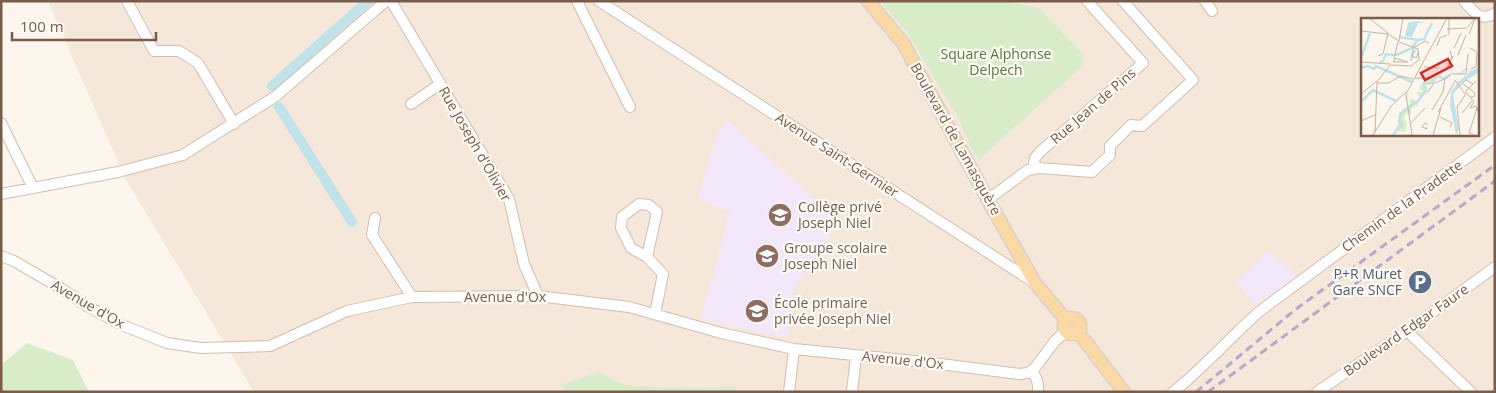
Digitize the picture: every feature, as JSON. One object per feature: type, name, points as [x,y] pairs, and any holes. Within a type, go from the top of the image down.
[{"type":"main road","name":"Boulevard de Lamasquère","points":[[868,1],[903,43],[987,198],[1036,283]]},
{"type":"main road","name":"Avenue Saint-Germier","points":[[1036,283],[1070,328],[1124,392]]},
{"type":"street","points":[[127,1],[154,50],[179,51],[198,63],[234,124]]},
{"type":"street","points":[[1,194],[118,172],[183,155],[276,96],[386,1]]},
{"type":"street","name":"Rue Joseph d'Olivier","points":[[392,1],[509,199],[524,264],[538,296]]},
{"type":"street","points":[[576,1],[630,106]]},
{"type":"street","name":"Avenue Saint-Germier","points":[[598,1],[1036,283]]},
{"type":"street","name":"Rue Jean de Pins","points":[[1033,169],[1035,158],[1042,151],[1143,63],[1087,1]]},
{"type":"street","points":[[987,198],[1028,170],[1038,168],[1092,172],[1110,155],[1110,146],[1131,125],[1142,126],[1193,80],[1123,1]]},
{"type":"street","points":[[1205,1],[1212,10]]},
{"type":"street","points":[[1464,1],[1479,16],[1488,17],[1495,13]]},
{"type":"street","points":[[411,104],[440,84]]},
{"type":"street","points":[[1,123],[6,143],[33,188]]},
{"type":"street","name":"Chemin de la Pradette","points":[[1173,392],[1260,311],[1495,137]]},
{"type":"street","points":[[647,256],[657,212],[649,205],[639,204],[622,217],[621,228],[631,248],[647,256],[663,274],[655,314]]},
{"type":"street","points":[[374,218],[372,236],[412,297]]},
{"type":"street","points":[[1007,264],[1013,259],[1016,249]]},
{"type":"street","name":"Avenue d'Ox","points":[[1,256],[14,261],[62,288],[87,306],[122,325],[167,343],[201,348],[270,346],[347,311],[412,297],[538,296],[629,307],[721,333],[794,349],[925,362],[1019,374],[1031,371]]},
{"type":"street","name":"Boulevard Edgar Faure","points":[[1317,392],[1407,331],[1495,267]]},
{"type":"street","points":[[1038,392],[1037,379],[1031,371],[1054,341],[1070,328]]},
{"type":"street","points":[[1407,331],[1471,392]]},
{"type":"street","points":[[789,392],[794,349]]},
{"type":"street","points":[[852,392],[856,356]]},
{"type":"shaded area","points":[[48,1],[1495,1],[1495,392],[254,392],[125,178]]},
{"type":"shaded area","name":"Groupe scolaire Joseph Niel","points":[[728,120],[839,222],[793,290],[788,338],[701,320],[730,211],[698,200],[715,139]]},
{"type":"shaded area","points":[[1268,251],[1298,277],[1255,305],[1237,282]]},
{"type":"green space","name":"Square Alphonse Delpech","points":[[880,1],[1003,1],[1039,8],[1084,55],[1082,66],[980,159],[974,154],[956,114],[907,32]]},
{"type":"green space","points":[[27,343],[73,360],[89,392],[1,392],[1,365]]},
{"type":"green space","points":[[598,372],[625,385],[669,388],[735,387],[737,392],[565,392],[562,385]]},
{"type":"waterway","points":[[272,86],[368,1]]},
{"type":"waterway","points":[[279,107],[352,222]]},
{"type":"railway","points":[[1196,392],[1296,309],[1495,165]]},
{"type":"railway","points":[[1208,392],[1495,181]]},
{"type":"place","name":"Collège privé Joseph Niel","points":[[780,215]]},
{"type":"place","name":"Groupe scolaire Joseph Niel","points":[[767,256]]},
{"type":"place","name":"P+R Muret Gare SNCF","points":[[1420,282]]},
{"type":"place","name":"École primaire privée Joseph Niel","points":[[757,311]]}]
